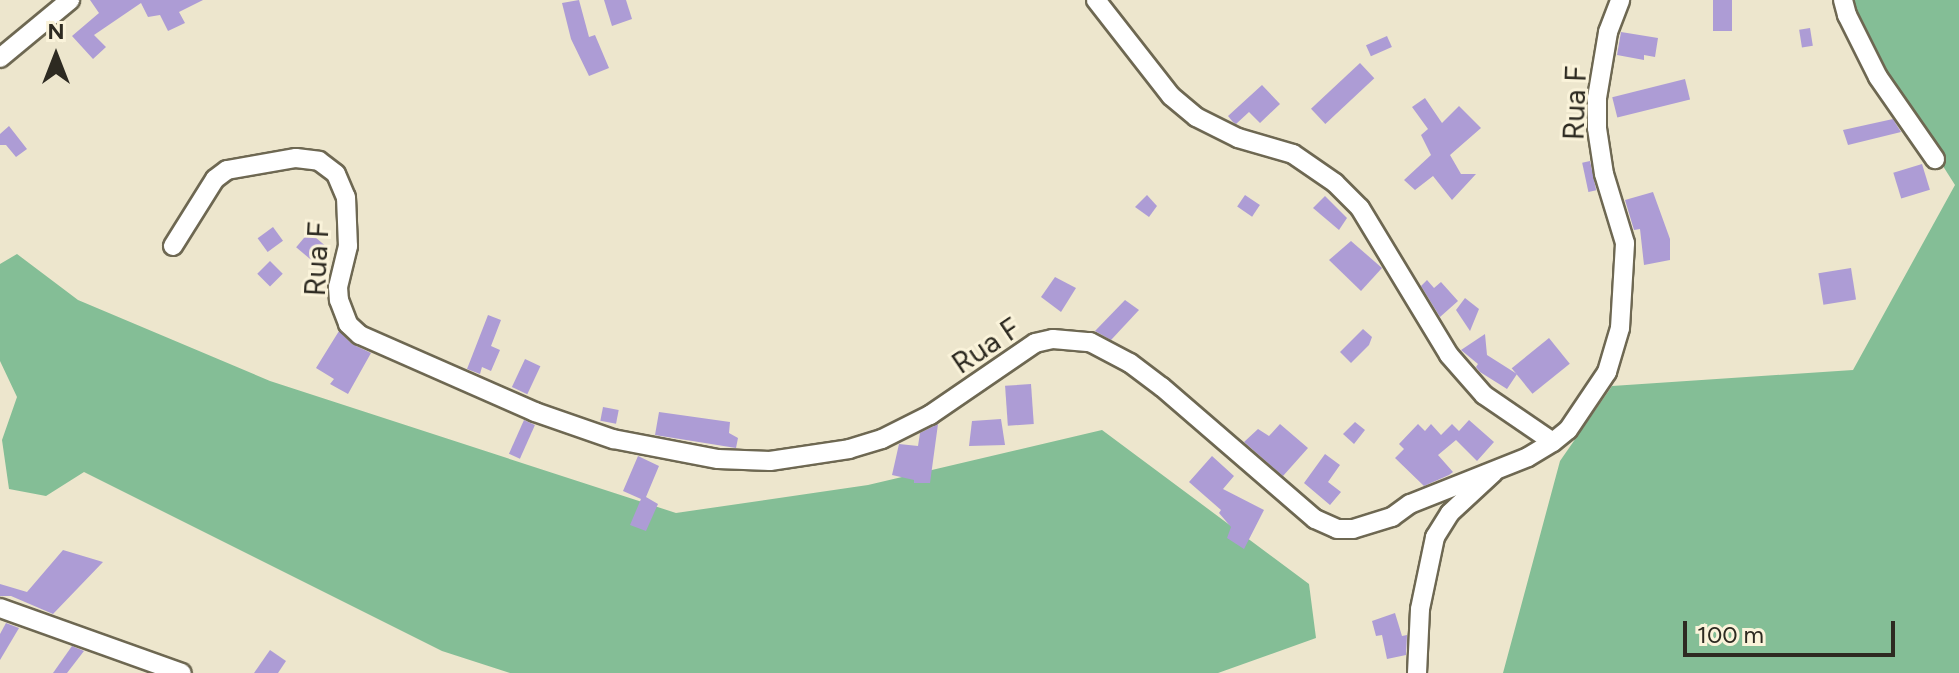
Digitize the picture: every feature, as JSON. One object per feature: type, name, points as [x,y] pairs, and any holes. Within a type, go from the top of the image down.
[{"type":"street","points":[[0,58],[70,0]]},
{"type":"street","points":[[1096,0],[1171,96],[1196,117],[1224,132],[1293,154],[1335,183],[1360,208],[1449,355],[1484,395],[1553,442]]},
{"type":"street","name":"Rua F","points":[[173,246],[215,179],[227,170],[296,158],[319,161],[336,174],[346,197],[348,246],[339,300],[348,324],[360,335],[535,412],[613,439],[677,453],[770,461],[849,449],[882,439],[930,415],[1035,343],[1053,339],[1090,342],[1130,363],[1202,420],[1315,519],[1337,529],[1353,529],[1392,517],[1410,504],[1528,457],[1568,430],[1597,389],[1620,328],[1625,243],[1604,174],[1597,128],[1597,98],[1608,32],[1620,0]]},
{"type":"street","points":[[1843,0],[1847,15],[1878,77],[1935,159]]},
{"type":"street","points":[[1417,673],[1420,609],[1435,537],[1450,513],[1502,465]]},
{"type":"street","points":[[0,608],[182,673]]},
{"type":"green space","points":[[1843,0],[1959,0],[1959,673],[1503,673],[1560,461],[1612,386],[1853,370],[1955,185],[1847,15]]},
{"type":"green space","points":[[17,254],[78,300],[270,381],[676,513],[868,485],[1102,430],[1309,584],[1316,638],[1218,673],[510,673],[442,651],[84,472],[46,496],[9,489],[2,440],[17,397],[0,361],[0,264]]},
{"type":"building","points":[[90,0],[203,0],[179,12],[185,23],[168,31],[160,15],[148,17],[141,3],[94,35],[106,47],[93,59],[72,36],[99,13]]},
{"type":"building","points":[[579,0],[589,37],[595,35],[609,68],[589,76],[571,39],[562,3]]},
{"type":"building","points":[[604,0],[626,0],[632,19],[612,26]]},
{"type":"building","points":[[1713,0],[1732,0],[1732,31],[1713,31]]},
{"type":"building","points":[[1810,28],[1813,46],[1802,47],[1799,30]]},
{"type":"building","points":[[1621,32],[1658,38],[1655,57],[1644,55],[1644,60],[1617,55]]},
{"type":"building","points":[[1387,36],[1392,47],[1371,56],[1366,45]]},
{"type":"building","points":[[1360,63],[1374,78],[1325,124],[1311,109]]},
{"type":"building","points":[[1685,79],[1690,99],[1617,118],[1612,97]]},
{"type":"building","points":[[1262,85],[1280,104],[1260,123],[1249,112],[1236,124],[1233,122],[1228,116]]},
{"type":"building","points":[[1425,98],[1442,123],[1459,106],[1481,128],[1450,155],[1461,174],[1476,174],[1452,200],[1433,176],[1415,190],[1404,180],[1431,155],[1421,135],[1428,129],[1412,107]]},
{"type":"building","points":[[1893,119],[1901,132],[1848,145],[1843,130]]},
{"type":"building","points":[[9,126],[27,149],[16,157],[6,145],[0,145],[0,134]]},
{"type":"building","points":[[1590,161],[1596,190],[1588,192],[1582,163]]},
{"type":"building","points":[[1922,164],[1930,190],[1901,199],[1893,173]]},
{"type":"building","points":[[1653,192],[1670,239],[1670,260],[1644,265],[1640,229],[1634,230],[1625,200]]},
{"type":"building","points":[[1147,195],[1157,206],[1149,217],[1135,207]]},
{"type":"building","points":[[1245,195],[1260,205],[1252,217],[1237,207]]},
{"type":"building","points":[[1325,196],[1347,218],[1339,230],[1313,208]]},
{"type":"building","points":[[273,227],[283,241],[268,252],[258,238]]},
{"type":"building","points":[[309,232],[329,249],[316,264],[296,247]]},
{"type":"building","points":[[1351,241],[1382,268],[1361,291],[1329,260]]},
{"type":"building","points":[[270,261],[283,274],[270,286],[257,274]]},
{"type":"building","points":[[1851,268],[1856,300],[1823,305],[1818,273]]},
{"type":"building","points":[[1055,277],[1076,288],[1061,312],[1041,297]]},
{"type":"building","points":[[1427,280],[1434,288],[1441,282],[1458,301],[1440,317],[1421,286]]},
{"type":"building","points":[[1465,298],[1479,309],[1470,331],[1456,310]]},
{"type":"building","points":[[1125,300],[1139,310],[1111,340],[1095,331]]},
{"type":"building","points":[[488,315],[501,320],[491,346],[500,350],[491,371],[482,367],[480,374],[467,369]]},
{"type":"building","points":[[1363,329],[1372,337],[1369,345],[1351,363],[1340,352]]},
{"type":"building","points":[[339,331],[352,344],[371,353],[348,394],[330,384],[334,379],[316,368]]},
{"type":"building","points":[[1485,334],[1487,355],[1517,374],[1507,389],[1480,372],[1476,367],[1478,364],[1461,350]]},
{"type":"building","points":[[1549,338],[1570,364],[1532,394],[1512,368]]},
{"type":"building","points":[[525,359],[540,366],[527,394],[512,387]]},
{"type":"building","points":[[1031,384],[1034,424],[1008,426],[1005,386]]},
{"type":"building","points":[[603,407],[619,410],[616,424],[600,421]]},
{"type":"building","points":[[659,412],[730,422],[729,433],[738,438],[736,448],[655,435]]},
{"type":"building","points":[[1001,419],[1005,445],[969,446],[972,421]]},
{"type":"building","points":[[524,420],[535,425],[520,459],[509,454]]},
{"type":"building","points":[[1469,420],[1494,442],[1477,461],[1456,440],[1438,455],[1453,472],[1424,486],[1395,458],[1404,449],[1399,444],[1418,424],[1425,431],[1431,424],[1441,435],[1452,424],[1459,431]]},
{"type":"building","points":[[1355,422],[1365,430],[1354,444],[1343,434]]},
{"type":"building","points":[[938,424],[930,483],[914,483],[914,480],[892,475],[899,444],[918,446],[920,433]]},
{"type":"building","points":[[1280,424],[1308,448],[1283,476],[1244,442],[1258,429],[1269,436]]},
{"type":"building","points":[[1325,454],[1340,465],[1328,482],[1341,492],[1330,505],[1304,483]]},
{"type":"building","points":[[638,456],[659,466],[646,497],[658,504],[646,531],[630,525],[641,499],[623,491]]},
{"type":"building","points":[[1212,456],[1234,476],[1223,489],[1264,510],[1244,549],[1227,538],[1231,527],[1219,513],[1221,510],[1189,482]]},
{"type":"building","points":[[63,550],[103,562],[53,614],[11,596],[0,596],[0,584],[27,592]]},
{"type":"building","points":[[1395,613],[1402,636],[1407,635],[1406,655],[1387,659],[1382,635],[1376,636],[1372,621]]},
{"type":"building","points":[[6,623],[19,628],[0,660],[0,634]]},
{"type":"building","points":[[72,646],[84,651],[67,673],[53,673]]},
{"type":"building","points":[[270,650],[286,661],[278,673],[254,673]]}]
